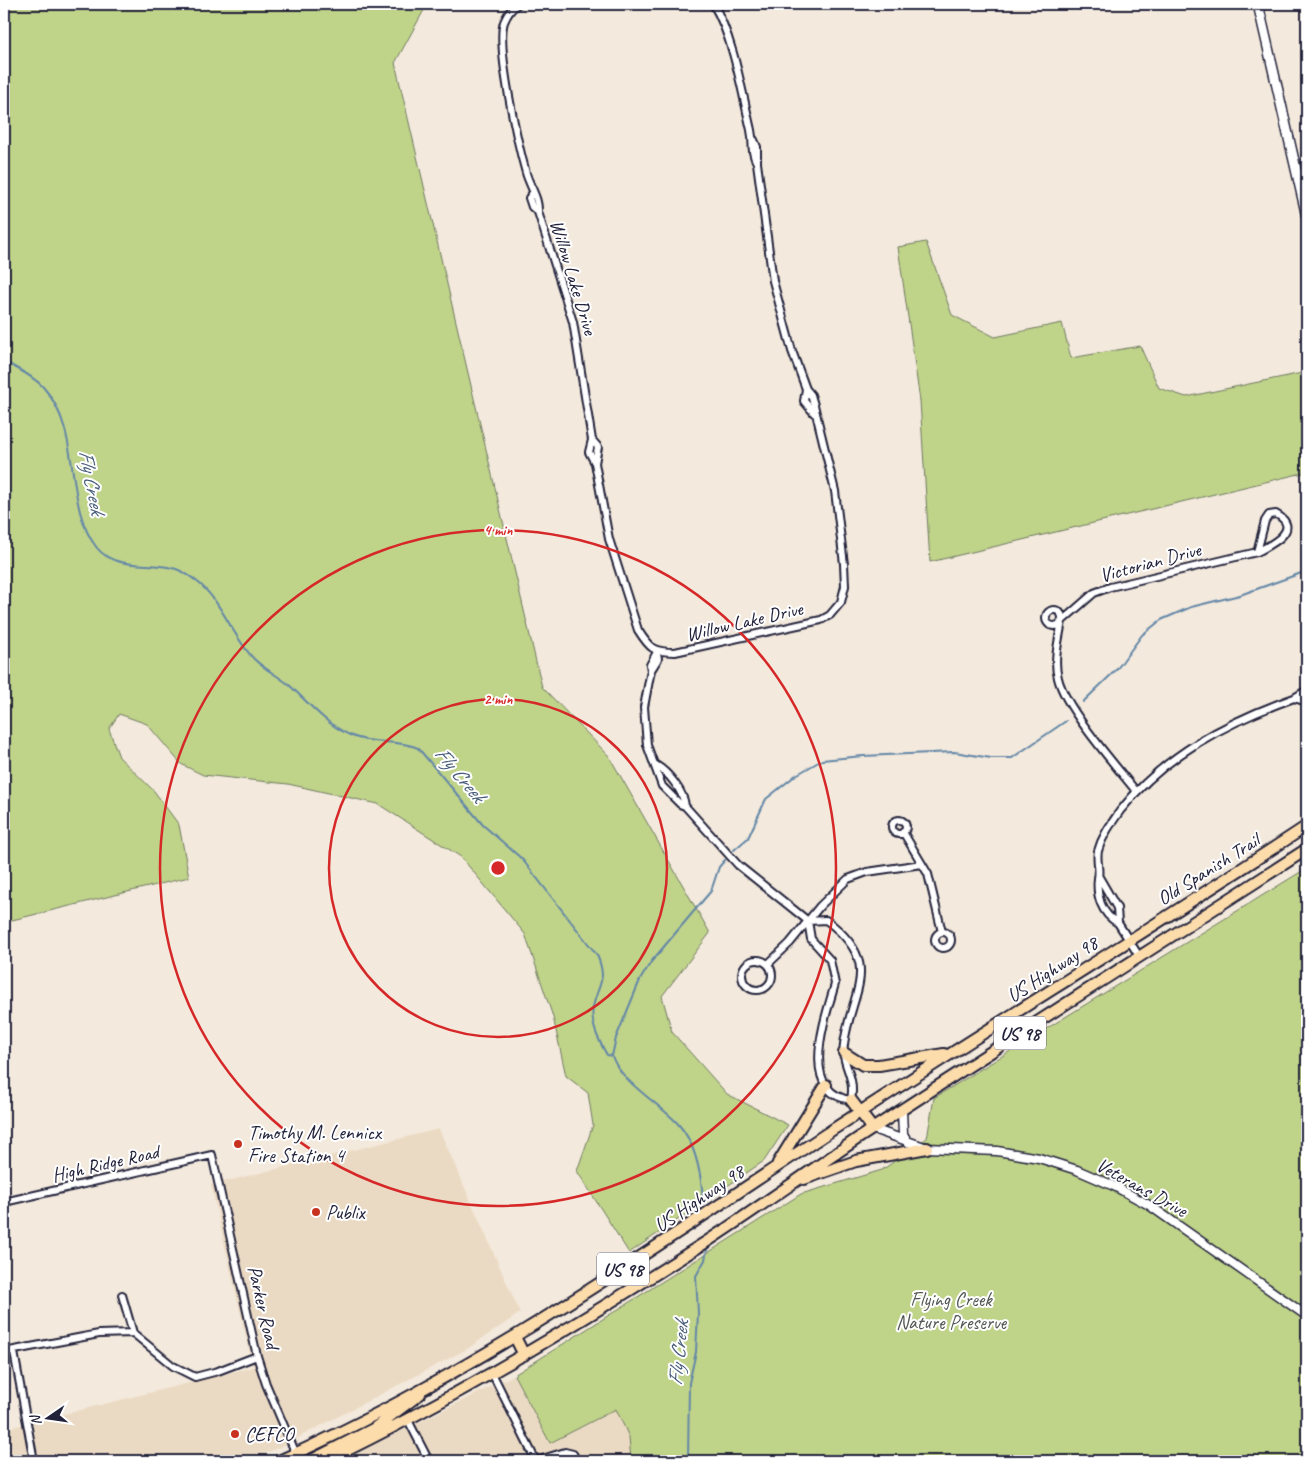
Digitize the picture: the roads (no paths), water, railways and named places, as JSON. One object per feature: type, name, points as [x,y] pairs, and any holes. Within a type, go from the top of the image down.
[{"type":"main road","points":[[1258,4],[1307,217]]},
{"type":"main road","name":"Old Spanish Trail","points":[[1127,941],[1307,826]]},
{"type":"main road","name":"Old Spanish Trail","points":[[1138,956],[1307,849]]},
{"type":"main road","name":"US Highway 98","points":[[279,1461],[296,1459],[515,1337],[625,1268],[952,1052],[1127,941]]},
{"type":"main road","name":"US Highway 98","points":[[325,1461],[408,1420],[492,1373],[705,1242],[791,1183],[1138,956]]},
{"type":"main road","points":[[844,1054],[858,1063],[871,1065],[952,1052]]},
{"type":"main road","points":[[775,1168],[826,1085]]},
{"type":"main road","points":[[851,1100],[873,1129]]},
{"type":"main road","points":[[791,1183],[856,1161],[927,1148]]},
{"type":"main road","points":[[515,1337],[524,1354]]},
{"type":"main road","points":[[310,1461],[373,1429],[402,1409],[436,1380]]},
{"type":"street","name":"Willow Lake Drive","points":[[518,4],[512,8],[504,23],[503,38],[517,138],[532,194],[539,203],[538,212],[572,322],[592,440],[589,452],[595,462],[608,540],[638,630],[646,643],[658,652],[684,651],[807,624],[830,615],[841,602],[845,586],[841,527],[835,491],[814,413],[804,401],[806,389],[773,281],[757,163],[751,152],[753,139],[735,66],[713,4]]},
{"type":"street","name":"Victorian Drive","points":[[1136,791],[1067,700],[1058,679],[1057,649],[1062,621],[1094,593],[1110,587],[1257,552],[1280,539],[1286,524],[1283,518],[1276,514],[1269,515],[1265,521],[1257,552]]},
{"type":"street","points":[[658,652],[652,658],[644,707],[647,745],[656,765],[662,786],[680,804],[685,806],[738,865],[808,921],[812,939],[830,960],[834,975],[834,984],[818,1050],[821,1074],[826,1085],[836,1097],[851,1100],[853,1084],[844,1054],[844,1044],[861,981],[860,967],[855,953],[836,928],[826,920],[808,921]]},
{"type":"street","points":[[1118,923],[1108,917],[1102,906],[1096,886],[1099,876],[1098,852],[1107,829],[1136,791],[1160,769],[1208,736],[1253,712],[1294,698],[1307,690]]},
{"type":"street","points":[[1294,698],[1307,702]]},
{"type":"street","points":[[656,765],[662,769],[685,798],[685,806]]},
{"type":"street","points":[[903,832],[928,874],[942,932]]},
{"type":"street","points":[[768,964],[790,943],[848,879],[867,872],[922,864]]},
{"type":"street","points":[[1099,876],[1117,908],[1118,923],[1127,941],[1138,956]]},
{"type":"street","points":[[759,960],[768,964],[772,977],[768,986],[754,989],[745,984],[742,975],[745,965],[759,960]]},
{"type":"street","points":[[902,1111],[904,1134],[908,1142]]},
{"type":"street","name":"Veterans Drive","points":[[873,1129],[927,1148],[997,1151],[1039,1158],[1077,1170],[1114,1186],[1164,1216],[1307,1316]]},
{"type":"street","name":"High Ridge Road","points":[[4,1202],[212,1155]]},
{"type":"street","name":"Parker Road","points":[[212,1155],[257,1356],[296,1459]]},
{"type":"street","points":[[122,1295],[133,1333],[174,1366],[195,1377],[218,1371],[257,1356]]},
{"type":"street","points":[[4,1352],[14,1352],[99,1334],[133,1333]]},
{"type":"street","points":[[14,1352],[34,1461]]},
{"type":"street","points":[[492,1373],[536,1461],[565,1452],[573,1454],[577,1461]]},
{"type":"street","points":[[408,1420],[429,1461]]},
{"type":"waterway","name":"Fly Creek","points":[[4,361],[40,384],[56,406],[64,426],[69,447],[80,511],[87,531],[97,548],[104,555],[113,560],[132,564],[163,566],[175,569],[193,578],[212,597],[239,640],[258,663],[288,684],[334,726],[352,736],[360,739],[410,745],[418,748],[483,825],[522,859],[597,955],[602,977],[592,1013],[598,1038],[607,1055],[612,1056],[617,1066],[632,1084],[671,1117],[685,1133],[697,1160],[703,1198]]},
{"type":"waterway","points":[[1083,702],[1117,669],[1142,635],[1161,620],[1191,607],[1240,595],[1307,571]]},
{"type":"waterway","points":[[734,850],[748,838],[766,799],[796,775],[822,760],[863,756],[954,752],[991,758],[1012,758],[1066,721]]},
{"type":"waterway","points":[[612,1056],[616,1038],[640,980],[651,962],[711,891],[719,867],[725,860]]},
{"type":"waterway","name":"Fly Creek","points":[[688,1461],[689,1383],[696,1352],[698,1313],[696,1276],[705,1260],[707,1249]]},
{"type":"place","name":"Timothy M. Lennicx Fire Station 4","points":[[238,1144]]},
{"type":"place","name":"Publix","points":[[316,1212]]},
{"type":"place","name":"CEFCO","points":[[235,1434]]},
{"type":"park label","name":"Flying Creek Nature Preserve","points":[[951,1310]]}]
